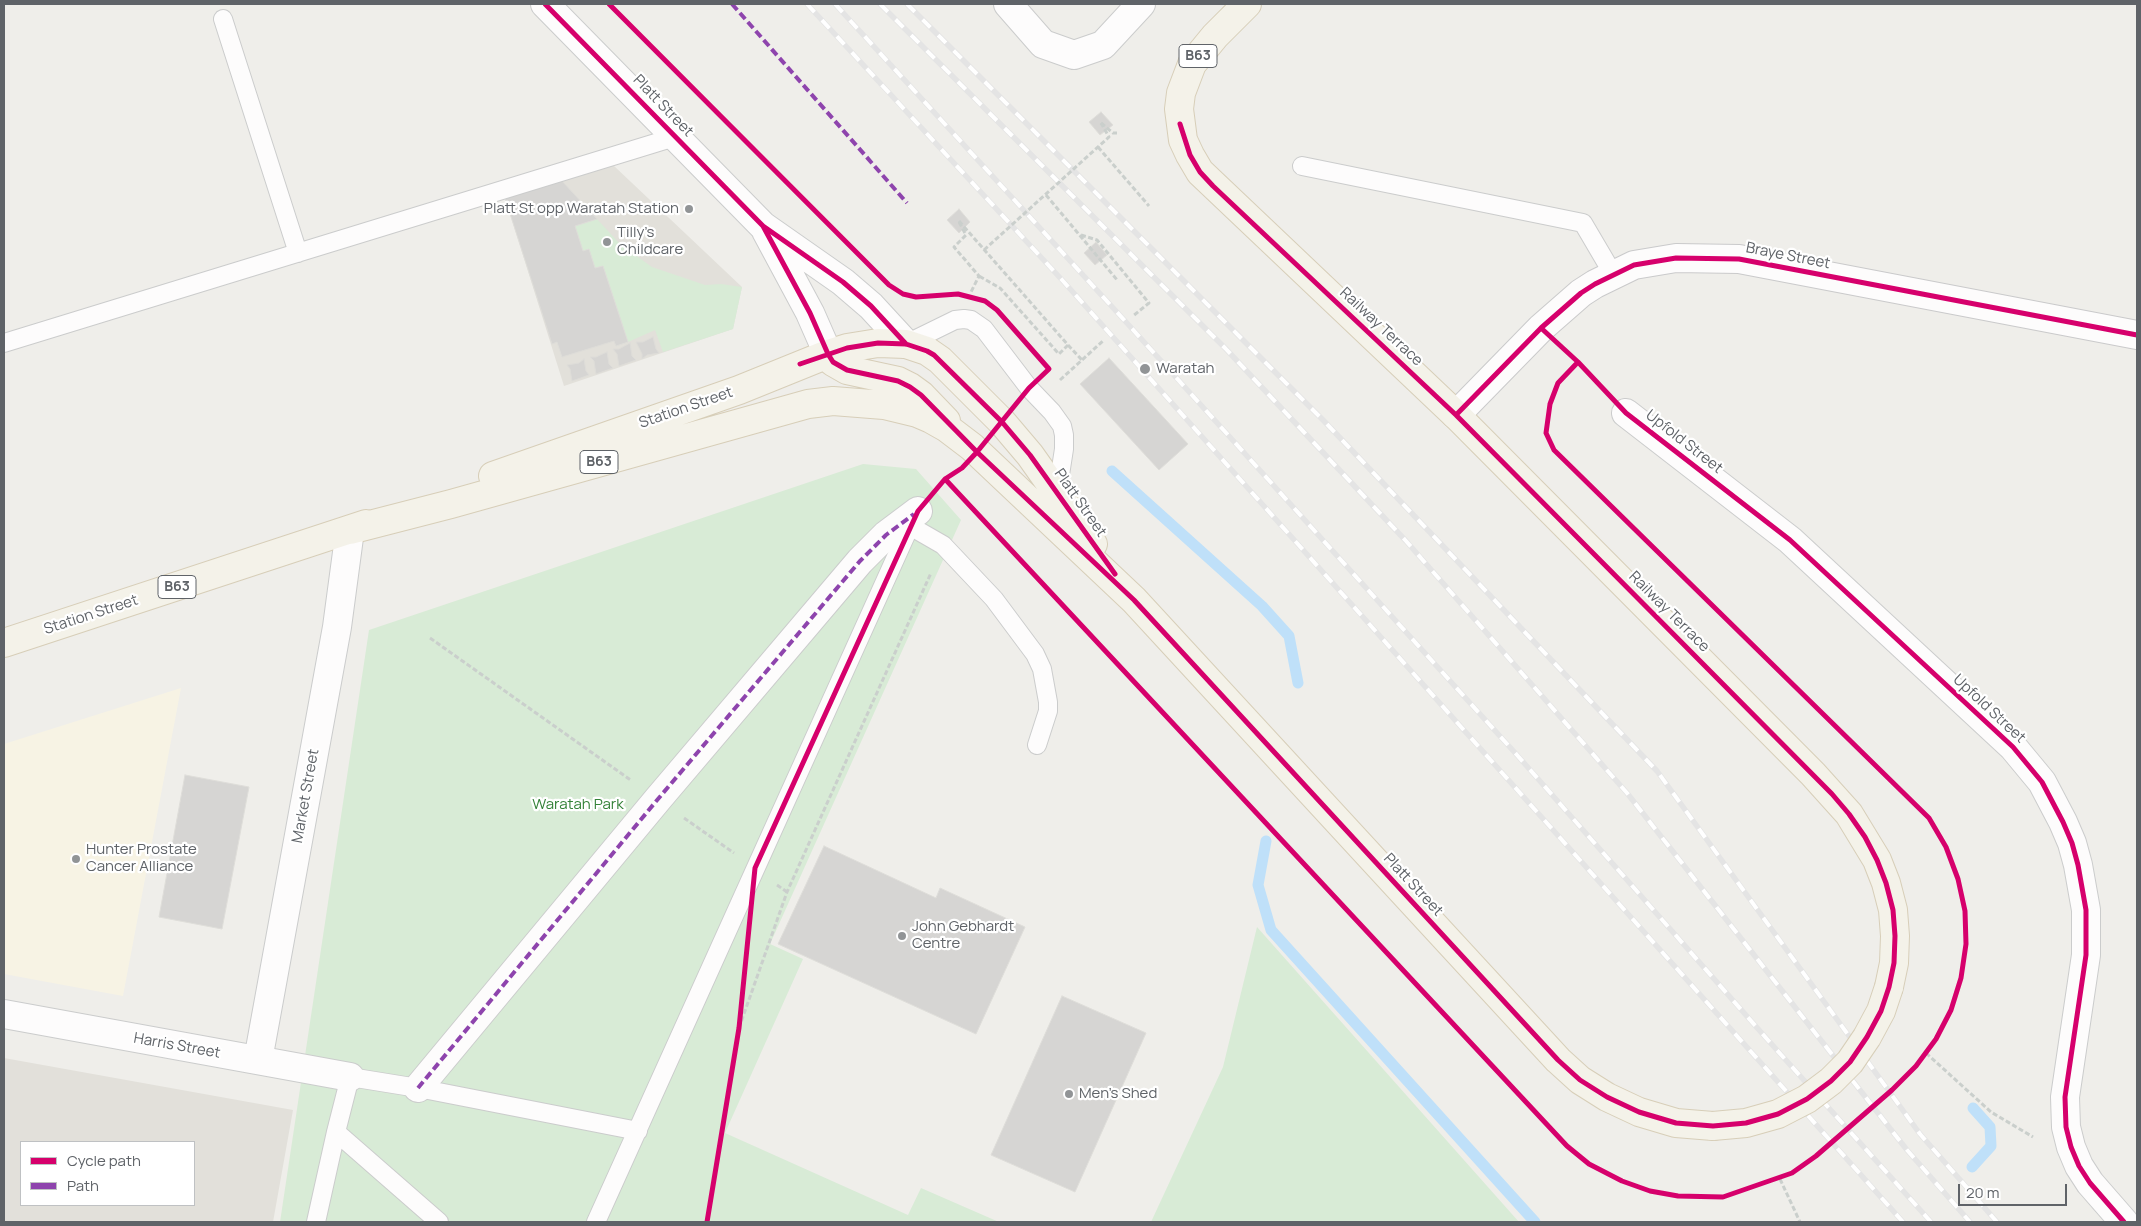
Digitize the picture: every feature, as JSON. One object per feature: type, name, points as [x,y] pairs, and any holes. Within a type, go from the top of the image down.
[{"type":"main road","name":"Railway Terrace","points":[[1247,4],[1214,36],[1192,64],[1181,93],[1180,124],[1190,156],[1200,172],[1212,186],[1456,415],[1813,774],[1850,814],[1878,860],[1893,910],[1894,962],[1889,987],[1880,1012],[1867,1037],[1850,1062],[1831,1081],[1807,1099],[1778,1114],[1746,1123],[1713,1126]]},
{"type":"main road","name":"Station Street","points":[[4,643],[350,530],[529,462],[739,390],[828,354],[871,344],[906,344],[927,351],[940,360],[1002,422]]},
{"type":"main road","points":[[828,354],[833,362],[847,370],[898,381],[910,387],[921,395],[973,448]]},
{"type":"main road","name":"Station Street","points":[[350,530],[451,504],[808,404],[833,401],[858,402],[902,409],[947,428],[973,448]]},
{"type":"main road","name":"Platt Street","points":[[1002,422],[1030,455],[1134,600]]},
{"type":"main road","name":"Platt Street","points":[[973,448],[1134,600],[1538,1038],[1580,1080],[1607,1097],[1638,1112],[1676,1123],[1713,1126]]},
{"type":"street","name":"Platt Street","points":[[545,4],[763,226],[843,282],[871,306],[906,344]]},
{"type":"street","points":[[1008,4],[1043,44],[1074,55],[1104,45],[1141,5]]},
{"type":"street","name":"Platt Street","points":[[763,226],[810,313],[828,354]]},
{"type":"street","name":"Braye Street","points":[[1456,415],[1541,328],[1581,293],[1612,274],[1634,265],[1676,258],[1739,259],[2137,335]]},
{"type":"street","name":"Upfold Street","points":[[1626,413],[1790,540],[2013,747],[2042,782],[2064,822],[2072,843],[2086,910],[2086,955],[2064,1097],[2064,1117],[2068,1137],[2079,1166],[2090,1183],[2124,1222]]},
{"type":"street","points":[[418,1088],[658,799],[860,561],[886,535],[918,511]]},
{"type":"street","name":"Market Street","points":[[258,1060],[336,627],[350,530]]},
{"type":"street","name":"Harris Street","points":[[4,1014],[350,1077]]},
{"type":"lane","points":[[223,19],[298,253]]},
{"type":"lane","points":[[4,343],[675,137]]},
{"type":"lane","points":[[1302,166],[1583,222],[1612,274]]},
{"type":"lane","points":[[906,344],[955,320],[972,320],[984,330],[1029,388],[1052,412],[1062,426],[1064,449],[1057,494]]},
{"type":"lane","points":[[596,1222],[910,526],[943,545],[994,600],[1022,636],[1042,669],[1047,688],[1048,711],[1037,745]]},
{"type":"lane","points":[[316,1222],[350,1077],[418,1088],[638,1131]]},
{"type":"lane","points":[[336,1132],[439,1222]]},
{"type":"path","points":[[984,250],[1108,137],[1101,124],[1117,133]]},
{"type":"path","points":[[1098,147],[1149,206]]},
{"type":"path","points":[[1046,195],[1118,281]]},
{"type":"path","points":[[1068,345],[1059,354],[1000,288],[979,276],[954,247],[966,235],[959,221],[1082,360]]},
{"type":"path","points":[[1080,235],[1097,240],[1149,303],[1133,316]]},
{"type":"path","points":[[977,298],[966,295],[979,276]]},
{"type":"path","points":[[1067,374],[1104,340]]},
{"type":"path","points":[[739,1028],[786,892],[943,545]]},
{"type":"path","points":[[430,638],[755,868],[786,892]]},
{"type":"path","points":[[737,1038],[742,1000]]},
{"type":"path","points":[[1921,1060],[1931,1046]]},
{"type":"path","points":[[1926,1052],[1991,1112],[2006,1121],[2036,1138],[2068,1137]]},
{"type":"path","points":[[1773,1181],[1786,1176]]},
{"type":"path","points":[[1780,1179],[1800,1222]]},
{"type":"shaded area","name":"Tilly’s Childcare","points":[[613,165],[742,287],[733,329],[564,386],[505,198]]},
{"type":"shaded area","name":"Hunter Prostate Cancer Alliance","points":[[181,688],[123,996],[4,974],[4,744]]},
{"type":"shaded area","points":[[4,1058],[293,1110],[273,1222],[4,1222]]},
{"type":"green space","points":[[597,219],[621,245],[652,267],[705,285],[721,284],[742,287],[733,329],[663,352],[655,330],[628,342],[603,266],[595,268],[589,249],[583,251],[575,226]]},
{"type":"green space","name":"Waratah Park","points":[[863,464],[916,469],[961,520],[770,944],[803,959],[725,1133],[908,1215],[921,1188],[999,1222],[280,1222],[369,630]]},
{"type":"green space","points":[[1257,927],[1519,1222],[1151,1222],[1223,1067]]},
{"type":"building","points":[[1101,112],[1113,125],[1100,135],[1089,122]]},
{"type":"building","points":[[562,181],[597,219],[575,226],[583,251],[589,249],[595,268],[603,266],[628,342],[616,346],[614,341],[562,357],[557,342],[552,344],[505,198]]},
{"type":"building","points":[[959,209],[970,222],[959,233],[947,220]]},
{"type":"building","points":[[1096,242],[1107,255],[1095,265],[1084,253]]},
{"type":"building","points":[[653,337],[659,353],[647,355],[642,359],[642,354],[636,342],[643,342]]},
{"type":"building","points":[[630,343],[632,356],[636,360],[619,366],[617,354],[613,349],[619,349]]},
{"type":"building","points":[[607,352],[609,364],[613,368],[596,374],[594,361],[590,357],[596,357]]},
{"type":"building","points":[[1109,358],[1188,444],[1159,470],[1080,384]]},
{"type":"building","points":[[584,359],[586,371],[589,375],[572,381],[570,369],[567,365],[579,363]]},
{"type":"building","points":[[185,775],[249,787],[222,929],[159,917]]},
{"type":"building","name":"John Gebhardt Centre","points":[[824,846],[936,898],[940,888],[1025,927],[976,1034],[778,944]]},
{"type":"building","name":"Men’s Shed","points":[[1062,996],[1146,1033],[1075,1192],[991,1155]]},
{"type":"waterway","points":[[1112,471],[1262,606],[1289,636],[1298,683]]},
{"type":"waterway","points":[[1266,841],[1258,885],[1271,930],[1535,1222]]},
{"type":"waterway","points":[[1972,1167],[1991,1146],[1990,1127],[1973,1108]]},
{"type":"railway","points":[[807,4],[1063,281],[1903,1222]]},
{"type":"railway","points":[[835,4],[1126,322],[1517,755],[1931,1222]]},
{"type":"railway","points":[[880,4],[1225,348],[1406,541],[1627,793],[1907,1150],[1970,1222]]},
{"type":"railway","points":[[907,4],[1324,421],[1657,771],[1920,1134],[1997,1222]]},
{"type":"marked path","points":[[732,4],[907,203]]},
{"type":"marked path","points":[[418,1088],[658,799],[860,561],[886,535],[914,514]]},
{"type":"cycle path","points":[[545,4],[763,226],[843,282],[871,306],[906,344]]},
{"type":"cycle path","points":[[609,4],[889,285],[903,294],[916,297],[958,294],[985,301],[997,310],[1049,369],[1029,388],[977,452],[962,468],[945,479],[918,511],[755,868],[739,1028],[707,1222]]},
{"type":"cycle path","points":[[763,226],[810,313],[833,362],[847,370],[898,381],[921,395],[977,452],[1134,600],[1558,1060],[1580,1080],[1607,1097],[1639,1112],[1676,1123],[1713,1126],[1746,1123],[1778,1114],[1807,1099],[1831,1081],[1850,1062],[1867,1037],[1881,1011],[1889,987],[1894,963],[1895,936],[1893,910],[1886,883],[1865,837],[1832,794],[1456,415],[1213,186],[1200,172],[1190,155],[1180,124]]},
{"type":"cycle path","points":[[1456,415],[1541,328],[1581,293],[1634,265],[1676,258],[1739,259],[2137,335]]},
{"type":"cycle path","points":[[1541,328],[1578,362],[1626,413],[1790,540],[2013,747],[2042,782],[2072,843],[2086,910],[2086,955],[2065,1097],[2066,1127],[2071,1147],[2079,1166],[2090,1183],[2124,1222]]},
{"type":"cycle path","points":[[800,364],[847,348],[878,343],[906,344],[934,355],[1002,422],[1030,455],[1115,574]]},
{"type":"cycle path","points":[[945,479],[1567,1146],[1589,1164],[1622,1181],[1650,1191],[1678,1196],[1723,1197],[1792,1173],[1816,1156],[1892,1090],[1916,1066],[1936,1039],[1951,1010],[1961,978],[1966,944],[1965,911],[1958,879],[1946,847],[1929,818],[1554,450],[1546,433],[1550,404],[1558,383],[1578,362]]},
{"type":"place","name":"Platt St opp Waratah Station","points":[[689,209]]},
{"type":"place","name":"Tilly’s Childcare","points":[[607,242]]},
{"type":"place","name":"Waratah","points":[[1145,369]]},
{"type":"place","name":"Hunter Prostate Cancer Alliance","points":[[76,859]]},
{"type":"place","name":"John Gebhardt Centre","points":[[902,936]]},
{"type":"place","name":"Men’s Shed","points":[[1069,1094]]}]
